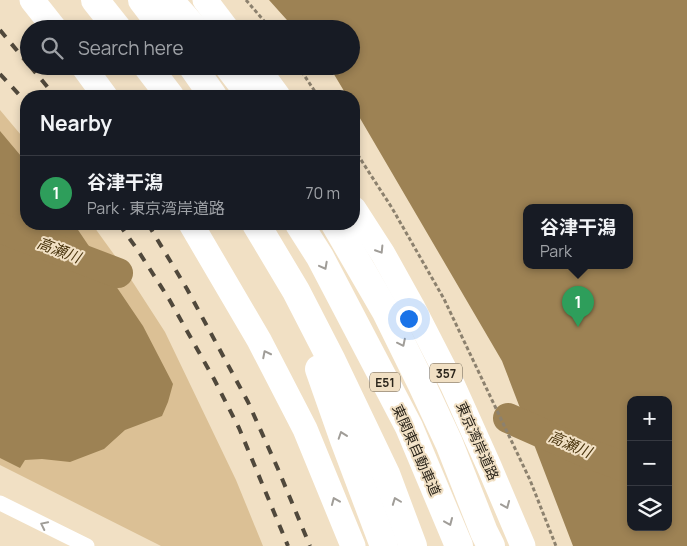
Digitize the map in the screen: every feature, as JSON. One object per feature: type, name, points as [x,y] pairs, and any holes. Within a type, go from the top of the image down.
[{"type":"highway","points":[[32,0],[48,20]]},
{"type":"highway","points":[[95,0],[111,20]]},
{"type":"highway","points":[[142,0],[157,20]]},
{"type":"highway","points":[[169,0],[188,20]]},
{"type":"highway","points":[[205,0],[220,20]]},
{"type":"highway","points":[[90,75],[101,90]]},
{"type":"highway","points":[[151,75],[160,90]]},
{"type":"highway","points":[[153,75],[165,90]]},
{"type":"highway","points":[[198,75],[209,90]]},
{"type":"highway","points":[[244,78],[267,90]]},
{"type":"highway","name":"東京湾岸道路","points":[[360,219],[388,263],[453,386],[523,546]]},
{"type":"highway","points":[[195,230],[259,340],[305,429],[353,546]]},
{"type":"highway","points":[[246,230],[299,325],[323,380],[384,546]]},
{"type":"highway","points":[[260,230],[296,291],[332,361],[386,474],[413,546]]},
{"type":"highway","name":"東関東自動車道","points":[[303,230],[329,274],[409,427],[459,546]]},
{"type":"highway","points":[[339,230],[386,312],[418,376],[449,443],[488,541]]},
{"type":"street","points":[[0,503],[87,546]]},
{"type":"path","points":[[246,0],[263,20]]},
{"type":"path","points":[[304,75],[314,90]]},
{"type":"path","points":[[360,158],[392,208],[444,298],[530,480],[556,546]]},
{"type":"shaded area","points":[[0,110],[20,134],[20,230],[96,230],[165,332],[236,480],[263,546],[161,546],[0,465]]},
{"type":"water","points":[[269,0],[687,0],[687,546],[573,546],[502,361],[360,118],[360,90],[343,90],[334,75],[360,75],[360,20],[287,20]]},
{"type":"water","points":[[0,131],[20,155],[20,230],[78,230],[143,326],[173,384],[162,416],[125,430],[104,449],[70,462],[42,459],[25,460],[20,468],[0,458]]},
{"type":"waterway","name":"高瀬川","points":[[0,228],[118,273]]},
{"type":"waterway","name":"高瀬川","points":[[508,418],[587,453],[627,468]]},
{"type":"railway","points":[[0,30],[20,54]]},
{"type":"railway","points":[[0,74],[20,96]]},
{"type":"railway","points":[[38,75],[50,90]]},
{"type":"railway","points":[[123,230],[169,299],[214,379],[239,428],[288,546]]},
{"type":"railway","points":[[152,230],[187,289],[248,402],[310,546]]},
{"type":"place","name":"谷津干潟","points":[[578,327]]}]
